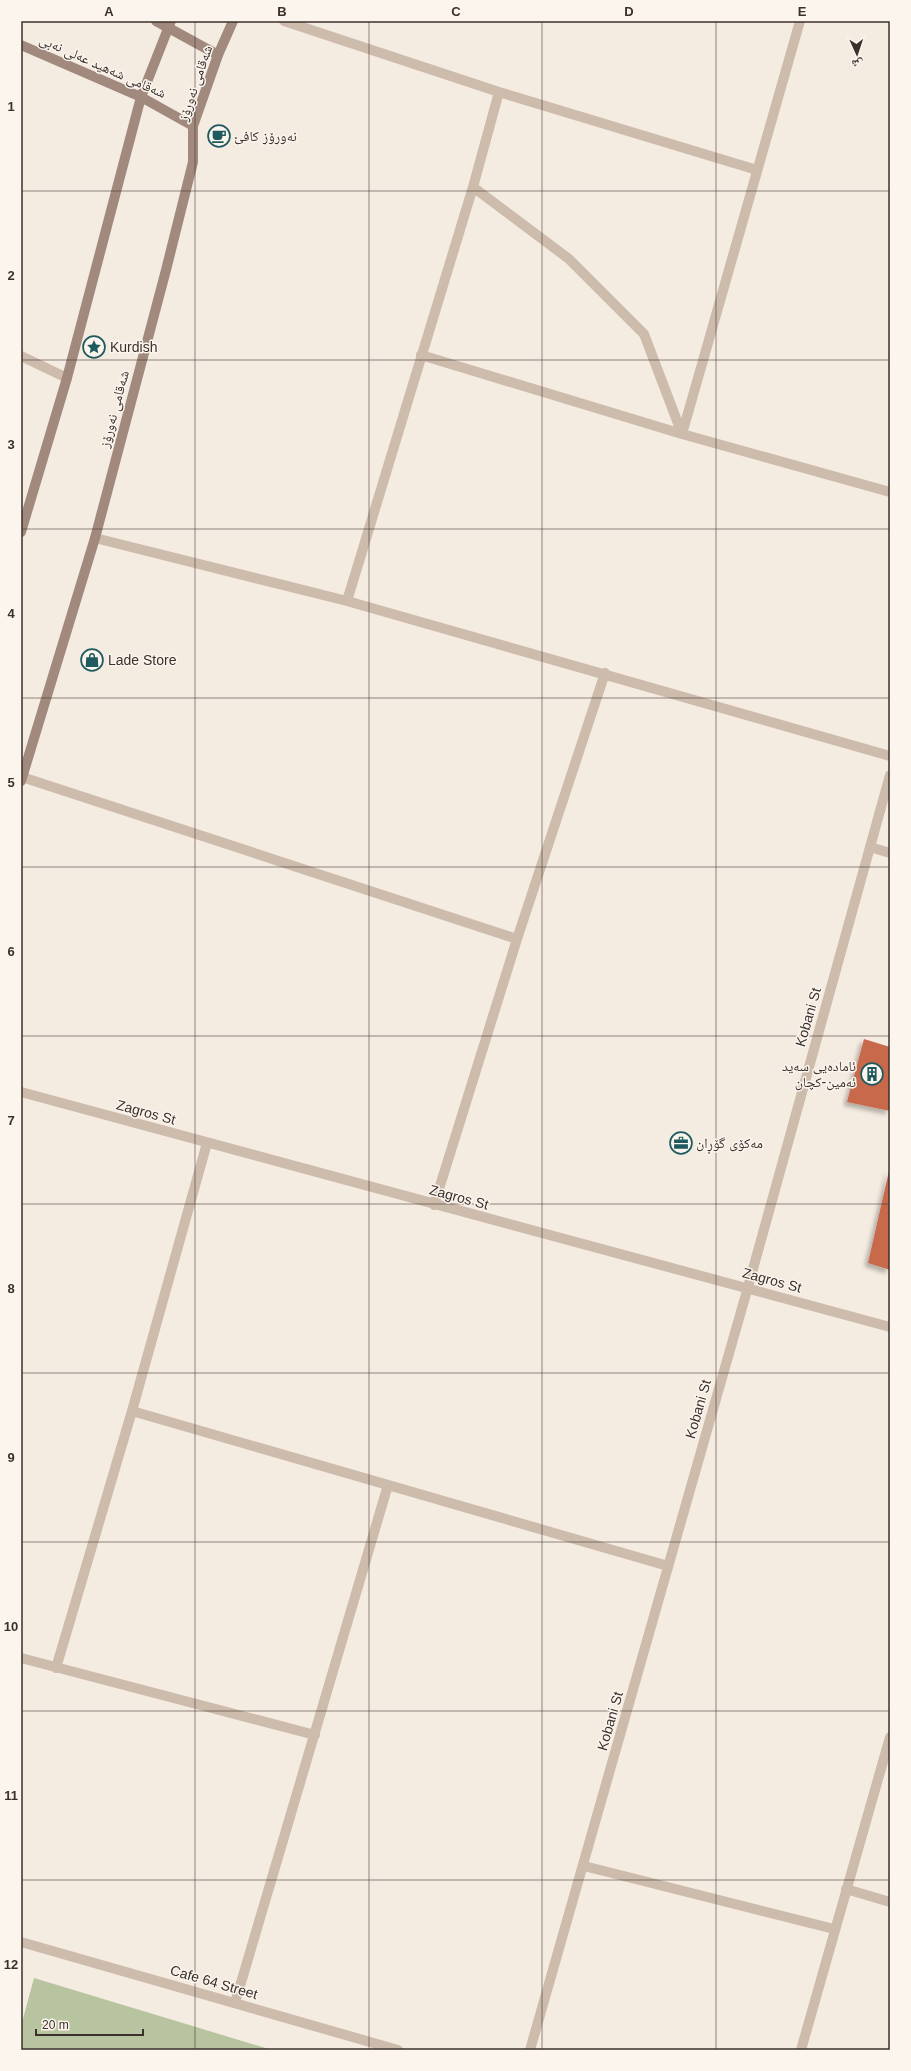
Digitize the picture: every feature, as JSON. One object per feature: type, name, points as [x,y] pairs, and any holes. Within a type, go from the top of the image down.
[{"type":"main road","points":[[156,21],[170,24],[218,54]]},
{"type":"main road","name":"شەقامی نەورۆز","points":[[22,779],[95,538],[186,191],[193,162],[193,126],[218,54],[234,21]]},
{"type":"main road","points":[[21,532],[67,378],[141,97],[170,24]]},
{"type":"main road","name":"شەقامی شەهید عەلی نەبی","points":[[21,45],[141,97],[193,126]]},
{"type":"street","points":[[284,21],[499,92],[757,170]]},
{"type":"street","points":[[682,434],[800,21]]},
{"type":"street","points":[[347,601],[473,187],[499,92]]},
{"type":"street","points":[[473,187],[568,259],[644,334],[682,434]]},
{"type":"street","points":[[421,355],[682,434],[890,492]]},
{"type":"street","points":[[21,356],[67,378]]},
{"type":"street","points":[[95,538],[347,601],[890,756]]},
{"type":"street","points":[[434,1205],[517,939],[605,674]]},
{"type":"street","name":"Kobani St","points":[[530,2050],[584,1866],[748,1287],[890,775]]},
{"type":"street","points":[[22,779],[517,939]]},
{"type":"street","points":[[870,847],[890,853]]},
{"type":"street","name":"Zagros St","points":[[21,1092],[434,1205],[748,1287],[890,1327]]},
{"type":"street","points":[[56,1668],[132,1411],[207,1143]]},
{"type":"street","points":[[132,1411],[668,1566]]},
{"type":"street","points":[[235,2003],[388,1485]]},
{"type":"street","points":[[21,1658],[315,1735]]},
{"type":"street","points":[[801,2050],[834,1929],[890,1737]]},
{"type":"street","points":[[584,1866],[834,1929]]},
{"type":"street","points":[[846,1889],[890,1902]]},
{"type":"street","name":"Cafe 64 Street","points":[[21,1942],[398,2050]]},
{"type":"green space","points":[[34,1978],[272,2050],[21,2050],[21,2026]]},
{"type":"building","name":"ئامادەیی سەید ئەمین-کچان","points":[[864,1039],[890,1047],[890,1111],[847,1102]]},
{"type":"building","points":[[890,1171],[890,1270],[868,1263]]},
{"type":"place","name":"نەورۆز کافێ","points":[[219,136]]},
{"type":"place","name":"Kurdish","points":[[94,347]]},
{"type":"place","name":"Lade Store","points":[[92,660]]},
{"type":"place","name":"ئامادەیی سەید ئەمین-کچان","points":[[872,1074]]},
{"type":"place","name":"مەکۆی گۆڕان","points":[[681,1143]]}]
